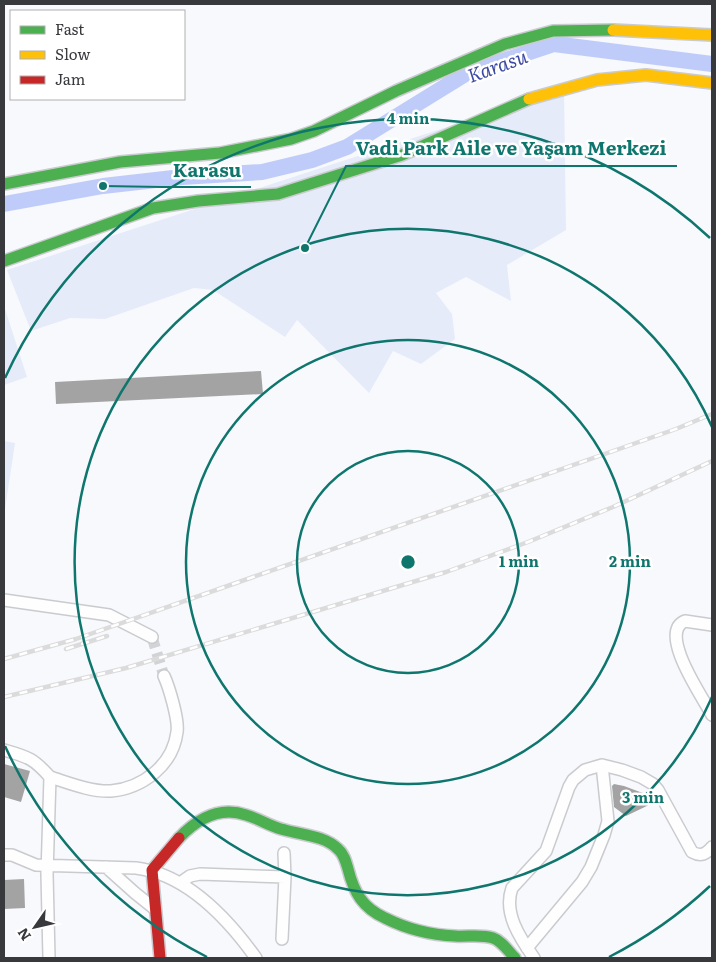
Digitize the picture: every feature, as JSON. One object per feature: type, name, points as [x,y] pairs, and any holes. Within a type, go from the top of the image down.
[{"type":"street","points":[[4,184],[120,162],[220,153],[291,139],[314,131],[396,91],[505,44],[553,31],[604,29],[712,35]]},
{"type":"street","points":[[4,261],[153,208],[191,201],[278,194],[402,155],[528,99],[597,80],[646,75],[712,83]]},
{"type":"street","points":[[4,600],[109,615],[152,636]]},
{"type":"street","points":[[712,625],[685,621],[678,626],[677,630],[678,649],[682,660],[712,715]]},
{"type":"street","points":[[4,750],[28,757],[41,766],[50,777],[83,787],[110,791],[136,785],[159,770],[171,755],[178,730],[164,676]]},
{"type":"street","points":[[534,958],[527,948],[509,910],[510,895],[512,888],[546,851],[573,780],[585,770],[602,765],[642,777],[653,784],[692,852],[700,855],[706,854],[712,847]]},
{"type":"street","points":[[527,948],[582,882],[591,867],[604,836],[608,821],[602,765]]},
{"type":"street","points":[[49,958],[48,866],[50,777]]},
{"type":"street","points":[[160,958],[152,870],[189,827],[197,821],[216,813],[227,812],[246,814],[282,830],[308,836],[335,846],[346,860],[351,884],[358,898],[368,909],[380,916],[400,925],[424,932],[494,938],[506,947],[515,958]]},
{"type":"street","points":[[282,939],[285,877],[284,853]]},
{"type":"street","points":[[4,855],[12,855],[36,864],[48,866],[152,870],[180,883],[201,899],[234,931],[256,958]]},
{"type":"street","points":[[106,867],[155,909]]},
{"type":"street","points":[[180,883],[190,876],[200,874],[285,877]]},
{"type":"shaded area","points":[[564,89],[566,230],[507,265],[511,301],[466,277],[436,293],[452,314],[455,339],[421,364],[393,351],[369,393],[297,320],[285,337],[213,290],[194,288],[105,319],[70,318],[31,331],[7,270]]},
{"type":"shaded area","points":[[4,306],[27,377],[4,385]]},
{"type":"shaded area","points":[[4,441],[15,443],[4,516]]},
{"type":"building","points":[[261,371],[263,394],[56,404],[55,382]]},
{"type":"building","points":[[4,764],[30,771],[21,802],[4,797]]},
{"type":"building","points":[[614,784],[648,795],[651,804],[626,816],[614,807],[612,786]]},
{"type":"building","points":[[24,879],[25,908],[4,909],[4,880]]},
{"type":"waterway","name":"Karasu","points":[[4,204],[103,186],[182,177],[262,172],[312,160],[347,147],[467,73],[554,44],[712,64]]},
{"type":"tunnel","points":[[152,637],[164,676]]},
{"type":"railway","points":[[4,659],[76,639],[676,429],[712,414]]},
{"type":"railway","points":[[4,697],[126,668],[446,572],[528,542],[613,507],[712,461]]},
{"type":"railway","points":[[66,649],[107,636]]},
{"type":"traffic: fast","points":[[4,184],[120,162],[220,153],[291,139],[314,131],[396,91],[505,44],[553,31],[613,30]]},
{"type":"traffic: fast","points":[[4,261],[153,208],[198,201],[278,194],[402,155],[529,99]]},
{"type":"traffic: fast","points":[[179,838],[201,820],[218,813],[227,812],[246,815],[280,829],[313,836],[327,841],[342,853],[350,878],[360,899],[377,914],[393,922],[428,933],[493,938],[502,944],[515,958]]},
{"type":"traffic: slow","points":[[613,30],[712,35]]},
{"type":"traffic: slow","points":[[529,99],[597,80],[646,75],[712,83]]},
{"type":"traffic: jam","points":[[160,958],[152,870],[179,838]]},
{"type":"place","name":"Karasu","points":[[103,186]]},
{"type":"place","name":"Vadi Park Aile ve Yaşam Merkezi","points":[[305,248]]}]
